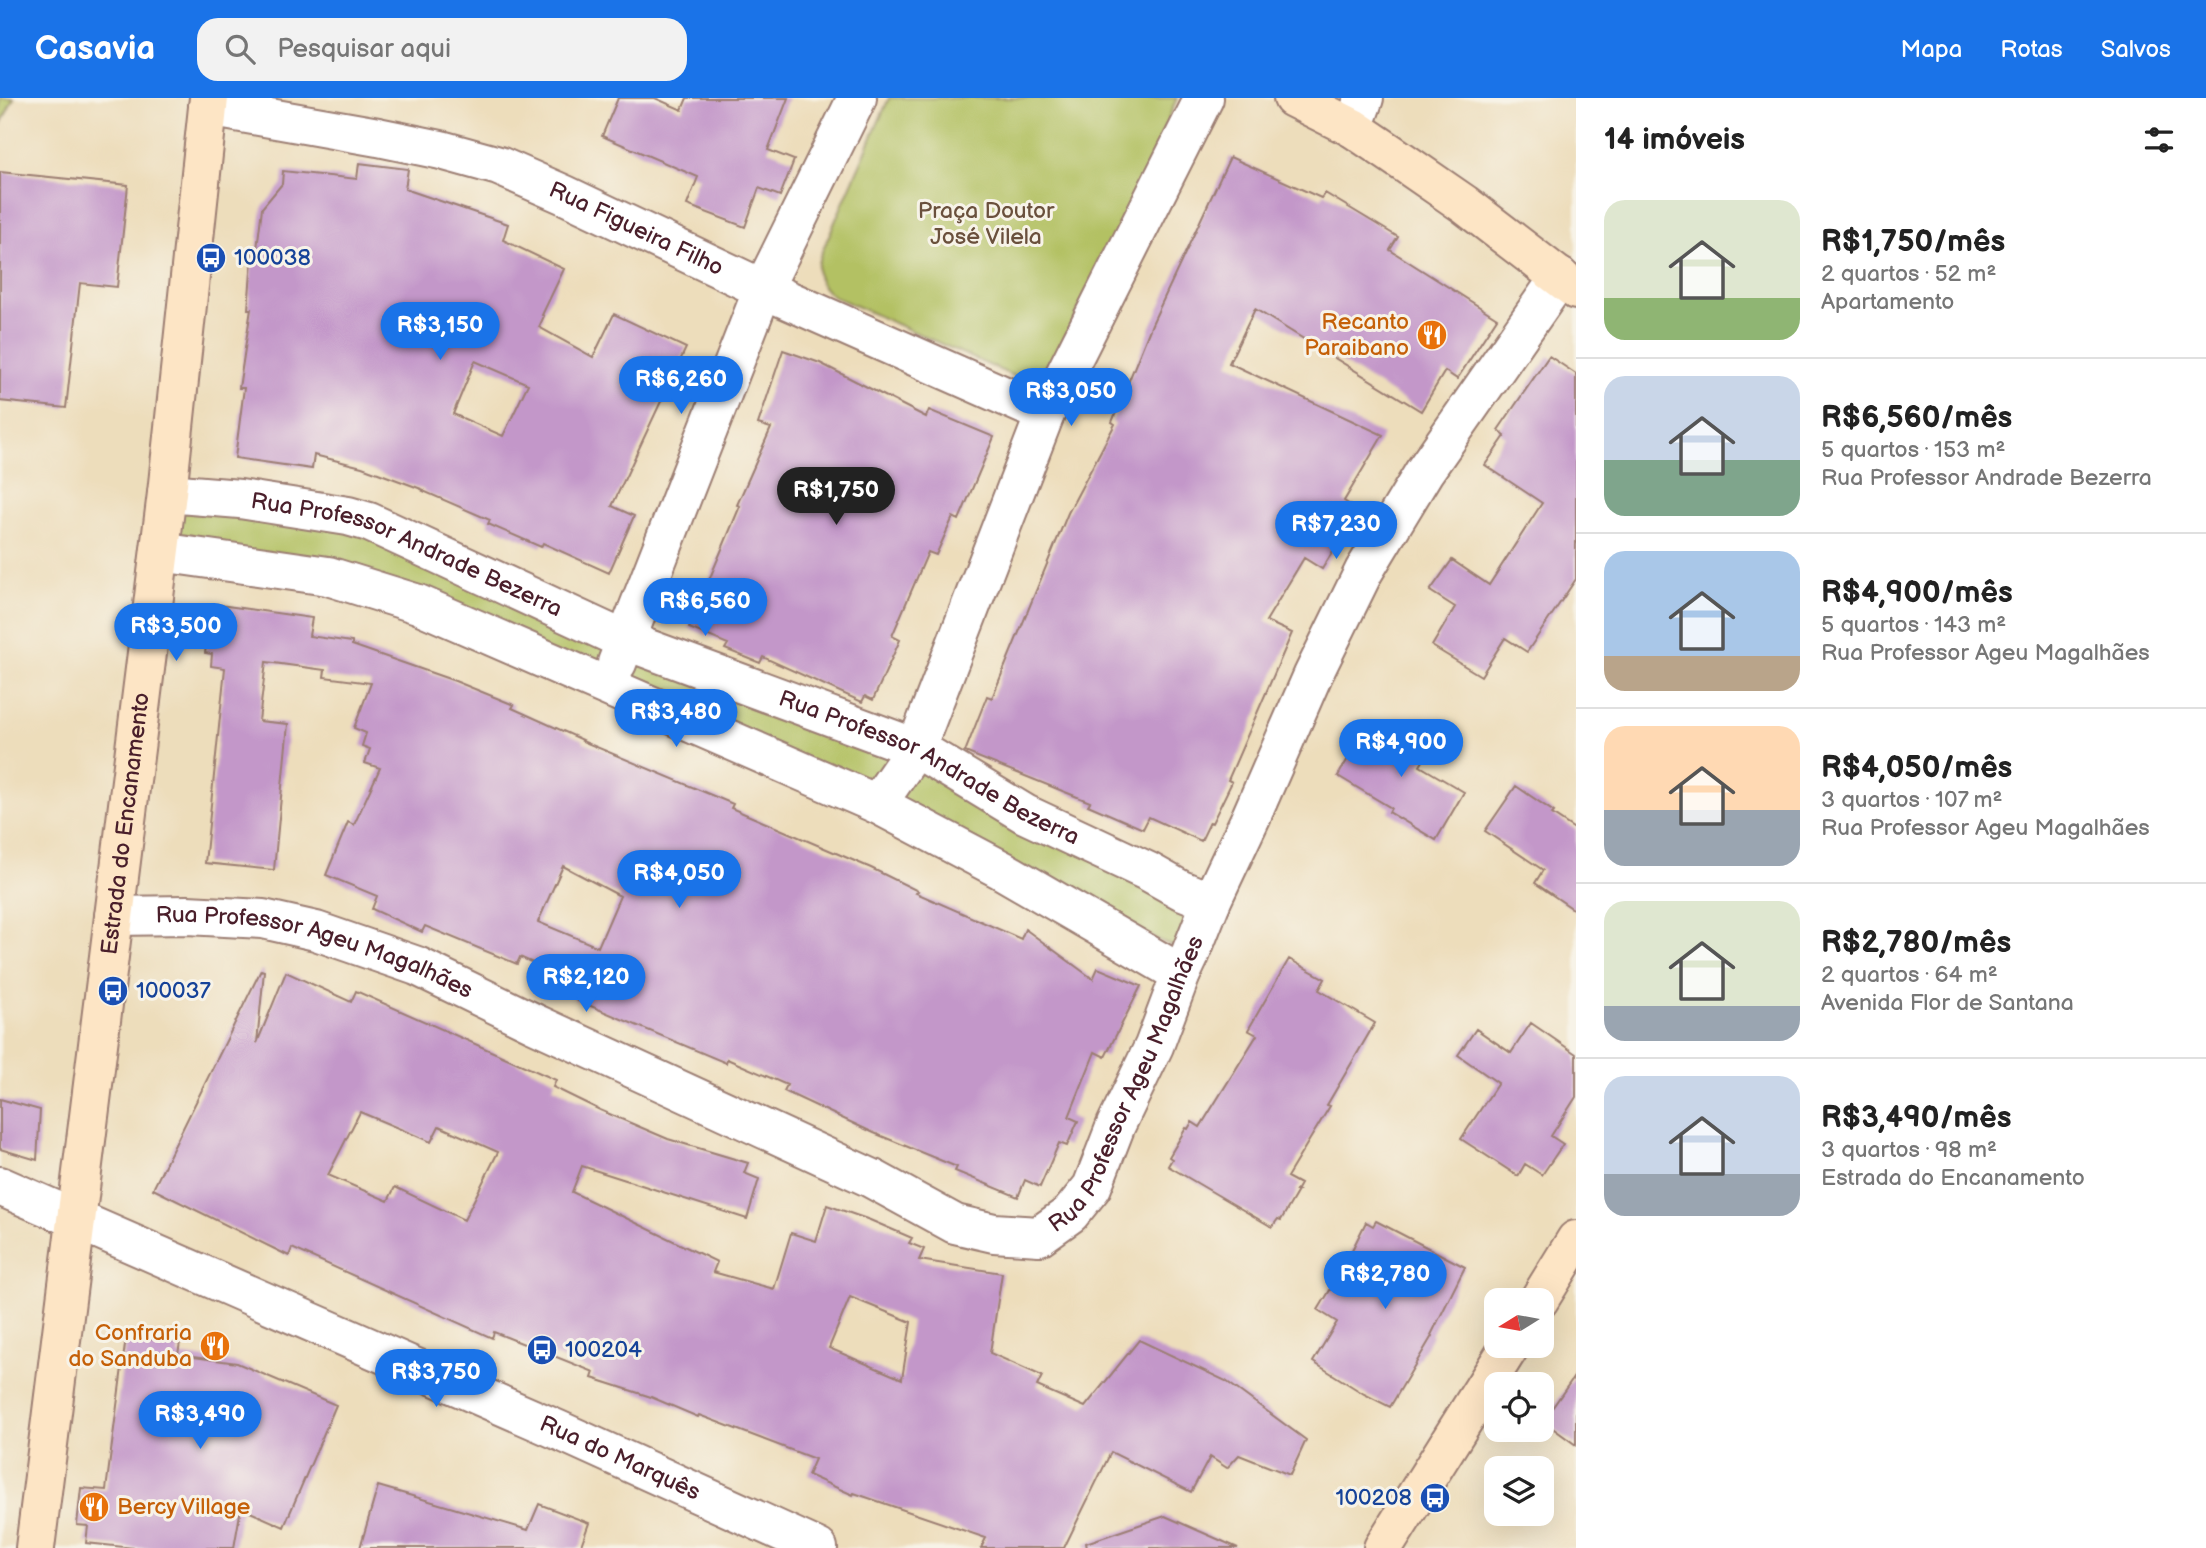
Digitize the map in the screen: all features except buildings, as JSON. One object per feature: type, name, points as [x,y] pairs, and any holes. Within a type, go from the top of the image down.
[{"type":"main road","points":[[1293,98],[1358,113],[1464,204],[1568,284]]},
{"type":"main road","name":"Estrada do Encanamento","points":[[35,1548],[160,552],[209,103]]},
{"type":"main road","points":[[1546,1288],[1576,1240]]},
{"type":"main road","points":[[1383,1548],[1502,1358]]},
{"type":"street","points":[[608,688],[624,640],[763,289],[857,98]]},
{"type":"street","points":[[877,804],[916,748],[1045,414],[1204,98]]},
{"type":"street","name":"Rua Figueira Filho","points":[[209,103],[441,150],[499,166],[565,194],[763,289],[1045,414]]},
{"type":"street","name":"Rua Professor Ageu Magalhães","points":[[114,916],[187,915],[262,919],[316,931],[417,966],[534,1023],[871,1178],[955,1224],[994,1233],[1039,1236],[1070,1214],[1092,1187],[1116,1125],[1154,1046],[1211,902],[1312,675],[1364,571],[1424,472],[1568,284]]},
{"type":"street","name":"Rua Professor Andrade Bezerra","points":[[167,493],[240,499],[348,516],[369,522],[624,640],[916,748],[1025,814],[1211,902]]},
{"type":"street","name":"Rua Professor Andrade Bezerra","points":[[160,552],[328,576],[418,604],[877,804],[1002,870],[1181,974]]},
{"type":"street","name":"Rua do Marquês","points":[[0,1186],[558,1430],[818,1548]]},
{"type":"green space","points":[[0,98],[14,98],[0,126]]},
{"type":"green space","name":"Praça Doutor José Vilela","points":[[889,98],[1177,98],[1148,167],[1044,381],[1029,383],[833,296],[821,283],[817,268],[820,256]]},
{"type":"green space","points":[[167,493],[319,512],[916,748],[1200,904],[1196,957],[418,604],[160,552]]},
{"type":"place","name":"100038","points":[[211,258]]},
{"type":"place","name":"Recanto Paraibano","points":[[1432,335]]},
{"type":"place","name":"100037","points":[[113,991]]},
{"type":"place","name":"Confraria do Sanduba","points":[[215,1346]]},
{"type":"place","name":"100204","points":[[542,1350]]},
{"type":"place","name":"100208","points":[[1435,1498]]},
{"type":"place","name":"Bercy Village","points":[[94,1507]]}]
